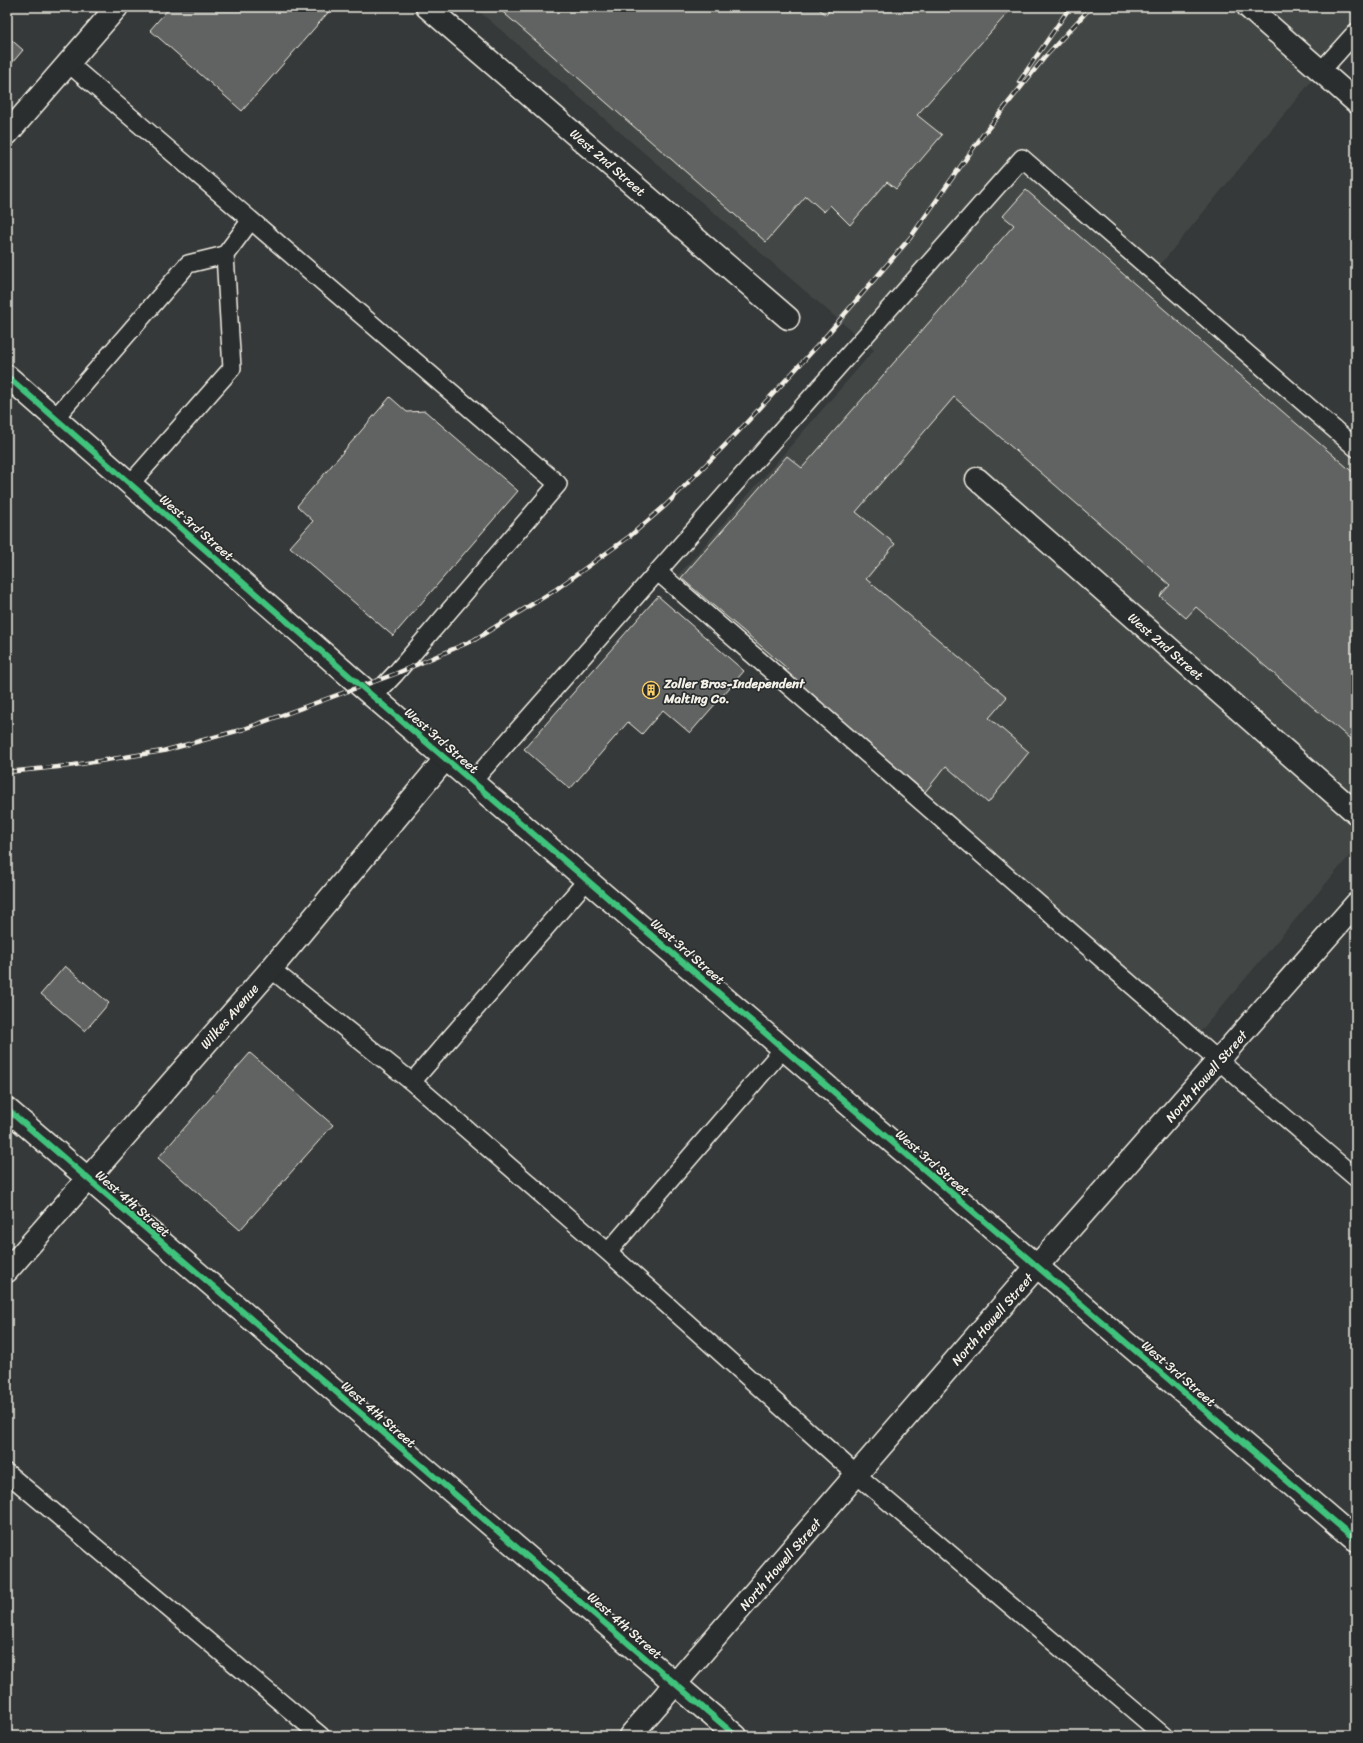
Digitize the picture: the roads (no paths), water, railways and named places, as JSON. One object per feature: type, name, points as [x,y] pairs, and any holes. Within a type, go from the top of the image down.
[{"type":"street","points":[[7,134],[116,7]]},
{"type":"street","name":"West 2nd Street","points":[[427,7],[788,318]]},
{"type":"street","points":[[1248,7],[1356,102]]},
{"type":"street","name":"West 3rd Street","points":[[7,376],[374,696],[1356,1540]]},
{"type":"street","name":"West 2nd Street","points":[[977,479],[1356,813]]},
{"type":"street","name":"Wilkes Avenue","points":[[7,1271],[271,969],[446,758]]},
{"type":"street","name":"North Howell Street","points":[[630,1736],[1037,1266],[1356,904]]},
{"type":"street","name":"West 4th Street","points":[[7,1109],[736,1736]]},
{"type":"lane","points":[[1321,71],[1356,32]]},
{"type":"lane","points":[[68,63],[558,484],[395,674],[374,696]]},
{"type":"lane","points":[[473,781],[1022,158],[1356,448]]},
{"type":"lane","points":[[55,418],[188,264],[224,255],[251,220]]},
{"type":"lane","points":[[131,484],[232,368],[224,255]]},
{"type":"lane","points":[[658,572],[1219,1061],[1356,1178]]},
{"type":"lane","points":[[412,1082],[588,879]]},
{"type":"lane","points":[[271,969],[412,1082],[608,1252],[857,1475],[1164,1736]]},
{"type":"lane","points":[[608,1252],[784,1048]]},
{"type":"lane","points":[[7,1473],[321,1736]]},
{"type":"railway","points":[[1019,82],[1070,7]]},
{"type":"railway","points":[[7,772],[68,766],[163,751],[244,729],[395,674],[474,640],[555,590],[630,536],[666,505],[736,434],[819,344],[910,238],[982,136],[1044,58],[1091,7]]},
{"type":"place","name":"Zoller Bros-Independent Malting Co.","points":[[651,690]]}]
